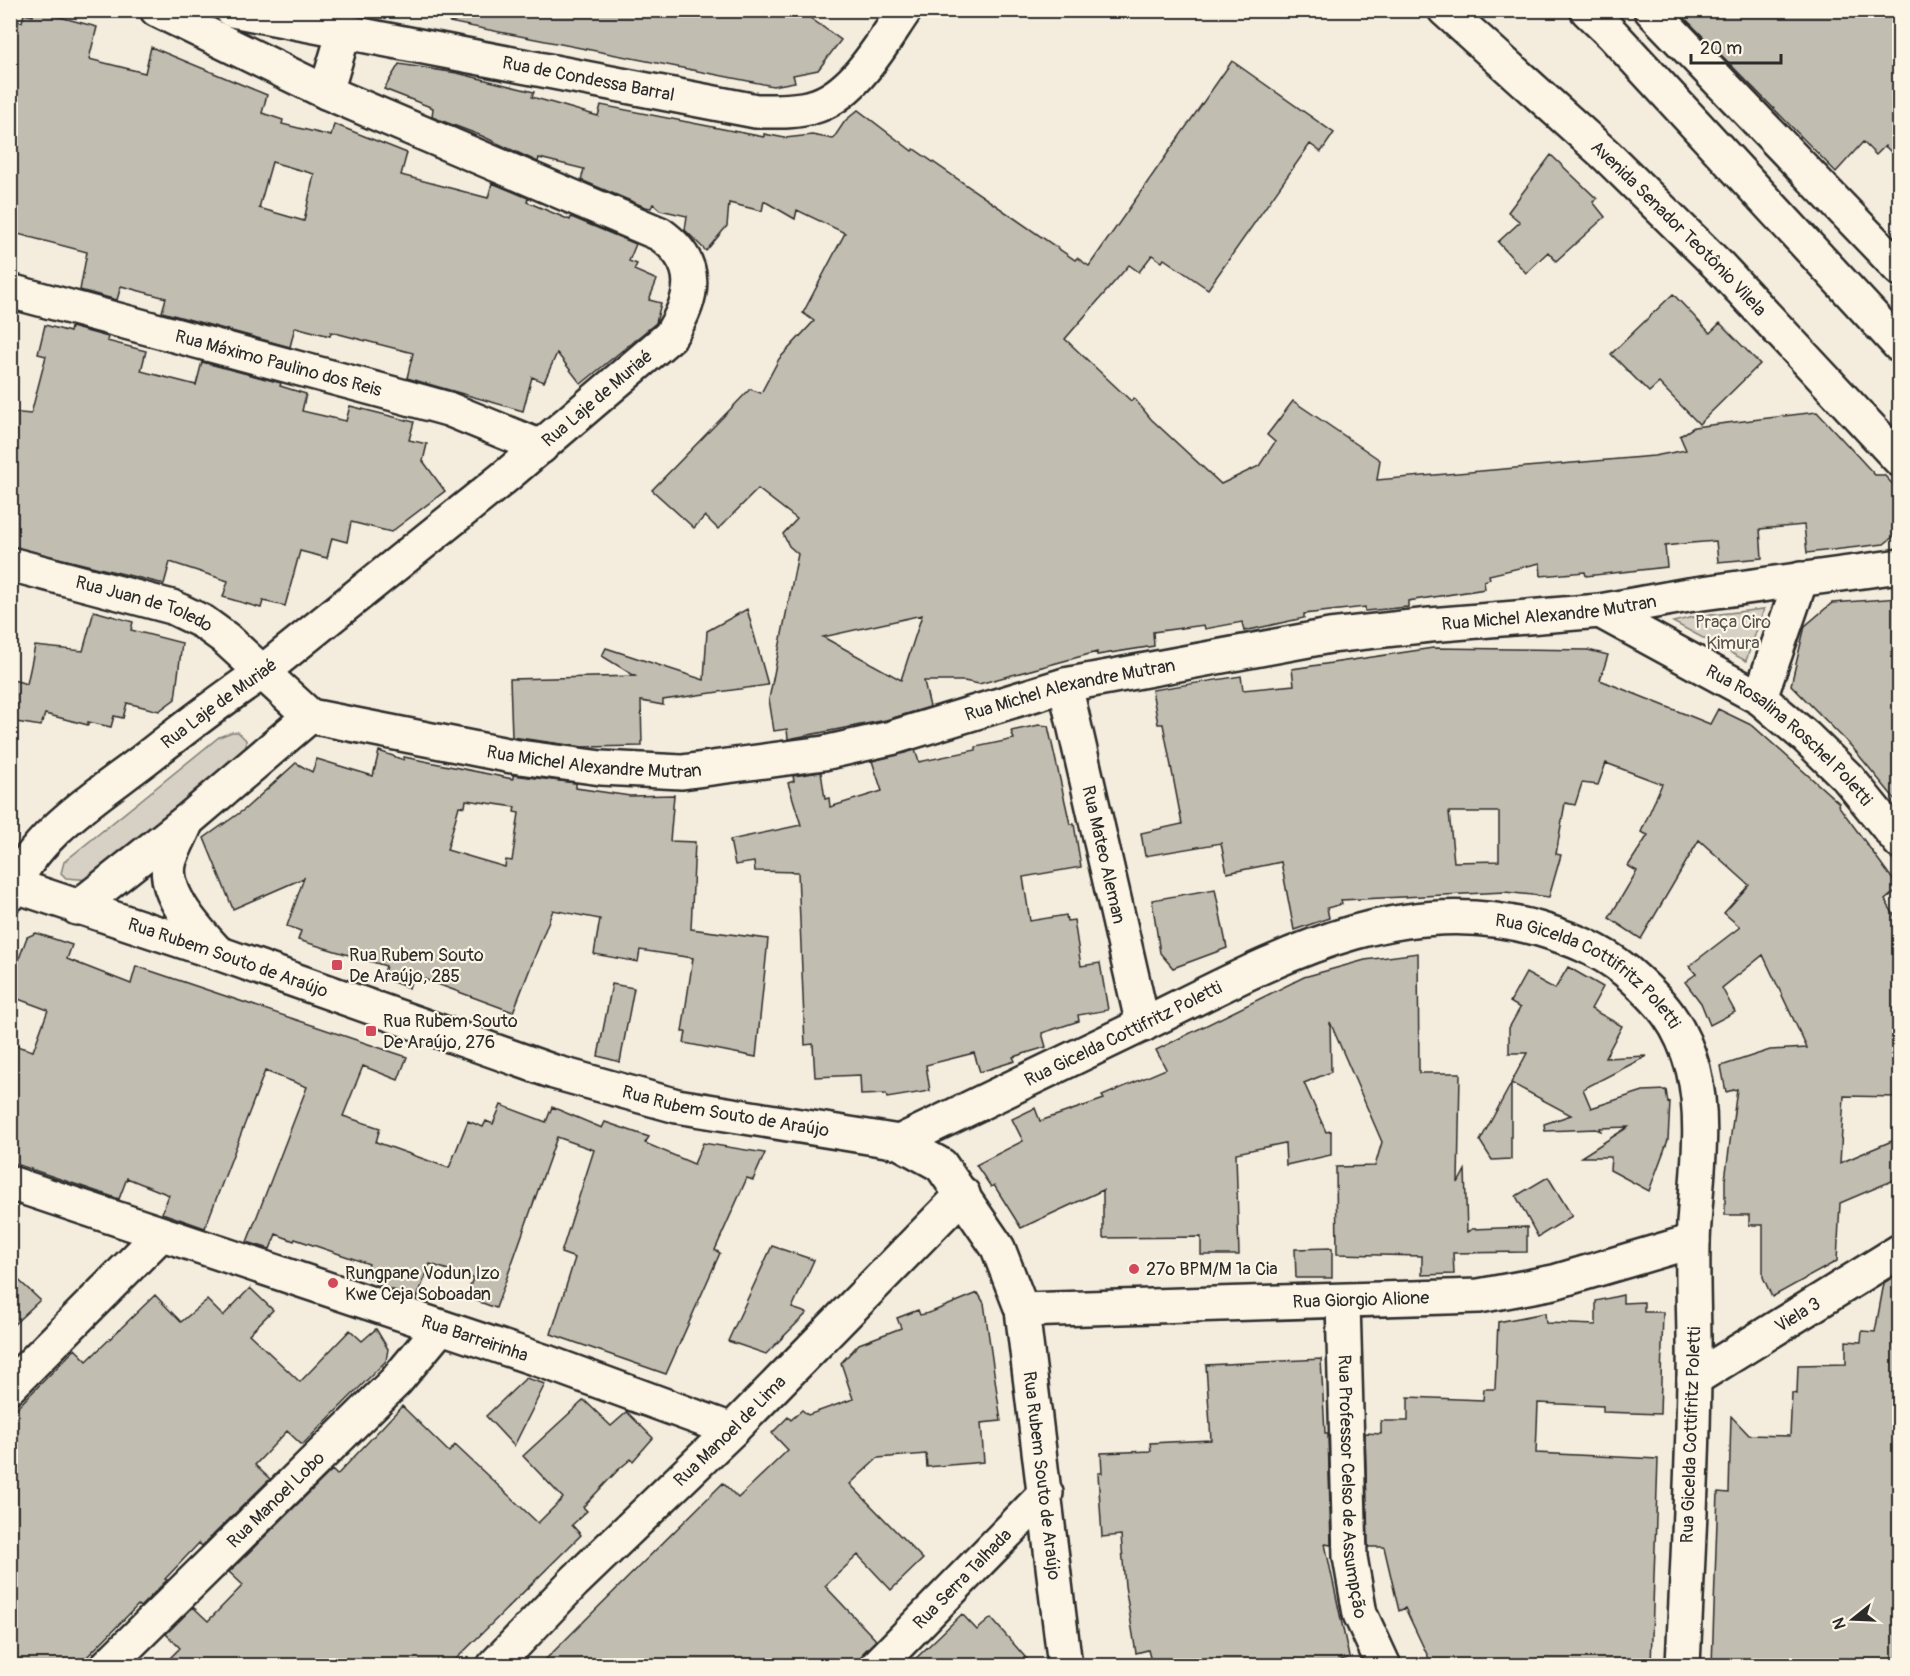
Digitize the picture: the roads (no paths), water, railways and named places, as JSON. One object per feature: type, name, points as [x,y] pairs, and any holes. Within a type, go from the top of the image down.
[{"type":"street","name":"Rua Laje de Muriaé","points":[[12,888],[33,855],[60,826],[221,700],[261,673],[541,447],[669,336],[683,315],[691,293],[683,260],[674,244],[660,234],[326,92],[157,10]]},
{"type":"street","name":"Rua de Condessa Barral","points":[[231,10],[756,111],[785,111],[814,107],[832,97],[852,82],[905,10]]},
{"type":"street","name":"Avenida Senador Teotônio Vilela","points":[[1445,10],[1606,155],[1719,266],[1899,460]]},
{"type":"street","points":[[1587,10],[1613,35],[1899,346]]},
{"type":"street","points":[[1651,10],[1899,269]]},
{"type":"street","points":[[326,92],[344,32]]},
{"type":"street","name":"Rua Máximo Paulino dos Reis","points":[[10,291],[394,393],[448,409],[541,447]]},
{"type":"street","name":"Rua Juan de Toledo","points":[[10,564],[172,607],[203,622],[225,638],[261,673]]},
{"type":"street","name":"Rua Michel Alexandre Mutran","points":[[310,716],[512,756],[601,768],[682,772],[824,753],[891,738],[1065,685],[1330,636],[1600,611],[1899,566]]},
{"type":"street","points":[[1760,698],[1801,579]]},
{"type":"street","name":"Rua Rosalina Roschel Poletti","points":[[1600,611],[1760,698],[1806,737],[1848,778],[1899,842]]},
{"type":"street","points":[[77,908],[188,820],[310,716],[261,673]]},
{"type":"street","name":"Rua Mateo Aleman","points":[[1065,685],[1143,1025]]},
{"type":"street","points":[[188,820],[170,862],[170,878],[184,914],[218,953]]},
{"type":"street","name":"Rua Rubem Souto de Araújo","points":[[12,888],[218,953],[554,1072],[688,1108],[899,1142],[941,1165],[998,1248],[1022,1310],[1046,1492],[1065,1665]]},
{"type":"street","name":"Rua Gicelda Cottifritz Poletti","points":[[899,1142],[1314,944],[1389,924],[1441,918],[1482,919],[1520,924],[1587,944],[1612,960],[1661,1002],[1682,1037],[1699,1100],[1700,1147],[1693,1241],[1694,1379],[1683,1665]]},
{"type":"street","name":"Rua Barreirinha","points":[[10,1183],[549,1363],[732,1430]]},
{"type":"street","name":"Rua Manoel de Lima","points":[[494,1665],[574,1582],[732,1430],[963,1194]]},
{"type":"street","points":[[10,1386],[161,1234]]},
{"type":"street","name":"Rua Giorgio Alione","points":[[1022,1310],[1343,1303],[1479,1296],[1521,1290],[1693,1241]]},
{"type":"street","name":"Viela 3","points":[[1694,1379],[1899,1251]]},
{"type":"street","name":"Rua Professor Celso de Assumpção","points":[[1343,1303],[1350,1557],[1360,1614],[1384,1665]]},
{"type":"street","name":"Rua Manoel Lobo","points":[[108,1665],[396,1382],[440,1328]]},
{"type":"street","name":"Rua Serra Talhada","points":[[877,1665],[1046,1492]]},
{"type":"place","name":"Rua Rubem Souto De Araújo, 285","points":[[337,965]]},
{"type":"place","name":"Rua Rubem Souto De Araújo, 276","points":[[371,1031]]},
{"type":"place","name":"27º BPM/M 1ª Cia","points":[[1134,1269]]},
{"type":"place","name":"Rungpane Vodun Izo Kwe Ceja Soboadan","points":[[333,1283]]},
{"type":"park label","name":"Praça Ciro Kimura","points":[[1733,632]]}]
